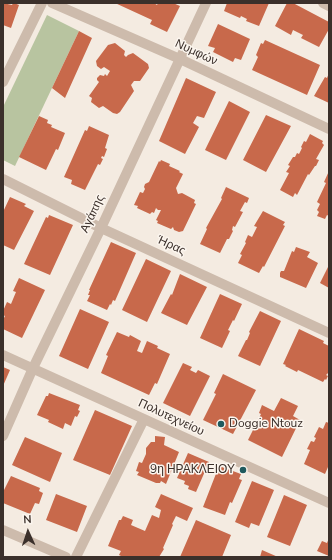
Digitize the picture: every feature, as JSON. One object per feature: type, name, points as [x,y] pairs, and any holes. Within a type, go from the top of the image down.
[{"type":"street","points":[[3,82],[42,3]]},
{"type":"street","name":"Νυμφών","points":[[52,3],[329,129]]},
{"type":"street","name":"Αγάπης","points":[[3,436],[33,368],[101,228],[206,3]]},
{"type":"street","points":[[323,3],[329,6]]},
{"type":"street","name":"Ήρας","points":[[3,179],[101,228],[329,333]]},
{"type":"street","name":"Πολυτεχνείου","points":[[3,355],[329,504]]},
{"type":"street","points":[[76,557],[144,419]]},
{"type":"street","points":[[3,530],[66,557]]},
{"type":"green space","points":[[47,15],[79,31],[15,166],[3,160],[3,107]]},
{"type":"building","points":[[3,3],[12,5],[14,3],[19,5],[11,28],[3,25]]},
{"type":"building","points":[[115,3],[154,3],[157,5],[158,3],[173,3],[180,6],[167,32],[150,24],[152,20]]},
{"type":"building","points":[[227,3],[269,3],[259,26],[246,21],[247,19],[241,16],[240,18],[224,11]]},
{"type":"building","points":[[287,3],[293,3],[329,22],[329,29],[319,47],[301,38],[303,35],[293,30],[291,35],[275,26]]},
{"type":"building","points":[[218,24],[250,39],[241,60],[235,58],[233,62],[213,52],[215,48],[208,46]]},
{"type":"building","points":[[79,31],[92,38],[65,98],[52,88]]},
{"type":"building","points":[[265,40],[320,65],[307,95],[252,70],[258,57],[256,55],[261,43],[263,44]]},
{"type":"building","points":[[115,43],[125,51],[124,55],[126,57],[133,53],[148,64],[149,68],[140,81],[134,81],[131,85],[134,91],[120,112],[117,114],[103,106],[99,108],[91,102],[92,98],[89,96],[99,82],[97,78],[100,75],[104,76],[105,74],[107,76],[110,71],[104,67],[101,69],[97,66],[96,61],[108,45]]},
{"type":"building","points":[[329,73],[329,103],[314,96]]},
{"type":"building","points":[[186,78],[216,92],[204,118],[197,116],[193,123],[199,127],[185,154],[159,141]]},
{"type":"building","points":[[229,101],[250,112],[226,160],[205,150]]},
{"type":"building","points":[[266,115],[291,126],[266,172],[243,160]]},
{"type":"building","points":[[39,116],[48,120],[47,123],[52,125],[51,127],[65,133],[58,150],[56,149],[46,170],[19,157]]},
{"type":"building","points":[[89,126],[109,135],[104,157],[102,156],[101,158],[103,159],[100,165],[98,164],[85,190],[71,184],[72,180],[64,177],[85,130],[87,131]]},
{"type":"building","points":[[310,134],[323,141],[322,143],[324,145],[316,159],[319,160],[316,166],[309,175],[308,174],[297,195],[295,193],[293,197],[280,190],[289,173],[286,172],[290,166],[288,165],[297,153],[299,154],[304,141],[306,142]]},
{"type":"building","points":[[161,160],[170,164],[169,166],[183,174],[176,188],[178,194],[182,193],[195,200],[194,203],[196,204],[183,231],[179,232],[174,230],[173,227],[171,229],[157,223],[158,221],[156,220],[161,210],[156,208],[154,213],[152,212],[150,214],[134,205],[140,192],[143,193],[145,184],[149,182],[159,161],[160,162]]},
{"type":"building","points":[[329,171],[329,216],[327,215],[325,219],[317,216],[319,212],[317,210],[320,204],[317,202],[326,183],[324,182]]},
{"type":"building","points":[[226,187],[249,198],[247,203],[245,202],[240,211],[243,212],[235,227],[233,226],[233,231],[220,253],[200,244],[207,229],[206,228],[222,199],[221,198]]},
{"type":"building","points":[[10,197],[26,204],[24,206],[34,211],[14,250],[3,245],[3,212]]},
{"type":"building","points":[[263,211],[285,222],[283,225],[285,226],[264,267],[263,266],[259,273],[238,263],[248,235],[252,237],[257,227],[254,226]]},
{"type":"building","points":[[49,215],[73,225],[50,275],[24,264],[46,217],[48,218]]},
{"type":"building","points":[[111,242],[136,253],[115,301],[113,300],[107,310],[87,301],[90,295],[88,295],[89,290]]},
{"type":"building","points":[[296,247],[310,252],[307,257],[318,263],[306,288],[280,277],[281,271],[284,271],[292,251],[294,252]]},
{"type":"building","points":[[146,259],[171,271],[147,322],[122,310]]},
{"type":"building","points":[[329,265],[329,288],[320,283]]},
{"type":"building","points":[[180,274],[207,287],[187,325],[161,313],[171,294],[172,295]]},
{"type":"building","points":[[19,278],[45,290],[22,338],[3,329],[3,320],[5,316],[3,315],[3,311],[7,302],[11,304],[16,292],[13,291]]},
{"type":"building","points":[[220,294],[242,304],[228,330],[230,331],[222,348],[200,338]]},
{"type":"building","points":[[80,309],[109,322],[88,369],[59,356]]},
{"type":"building","points":[[260,311],[281,321],[260,366],[238,356]]},
{"type":"building","points":[[299,329],[324,341],[323,343],[329,346],[329,372],[326,375],[328,376],[326,380],[325,379],[323,382],[298,370],[297,372],[283,364]]},
{"type":"building","points":[[117,332],[129,337],[130,335],[141,341],[137,351],[142,353],[147,341],[170,354],[157,384],[155,383],[149,395],[101,373],[108,356],[106,355]]},
{"type":"building","points":[[183,363],[192,367],[190,370],[196,373],[198,370],[210,376],[190,416],[163,403]]},
{"type":"building","points":[[3,367],[10,370],[3,386]]},
{"type":"building","points":[[223,374],[256,390],[233,434],[203,420],[216,394],[214,393]]},
{"type":"building","points":[[49,393],[80,405],[78,410],[80,411],[77,417],[75,416],[71,426],[65,423],[63,429],[48,422],[49,420],[37,415]]},
{"type":"building","points":[[281,398],[298,406],[293,416],[300,420],[282,457],[248,440],[261,414],[259,413],[262,405],[274,411]]},
{"type":"building","points":[[95,410],[132,426],[110,475],[73,460]]},
{"type":"building","points":[[326,422],[329,423],[329,467],[325,474],[304,464],[310,450],[307,449],[311,441],[314,442],[316,438],[314,437],[319,427],[323,429]]},
{"type":"building","points":[[155,436],[165,437],[164,445],[179,452],[166,484],[161,481],[160,483],[156,483],[137,475],[139,472],[136,471],[139,462],[142,463],[146,454],[146,448],[151,442],[155,442]]},
{"type":"building","points":[[25,437],[62,453],[50,482],[12,465]]},
{"type":"building","points":[[188,453],[209,462],[196,492],[188,489],[189,486],[184,484],[185,481],[177,478]]},
{"type":"building","points":[[219,466],[241,474],[239,479],[242,480],[225,515],[203,507]]},
{"type":"building","points":[[11,476],[40,488],[39,491],[43,493],[39,504],[35,503],[30,514],[3,503],[3,492]]},
{"type":"building","points":[[252,481],[274,490],[259,526],[251,523],[249,528],[235,522]]},
{"type":"building","points":[[56,494],[87,506],[77,532],[46,520]]},
{"type":"building","points":[[161,494],[193,508],[187,521],[176,516],[163,548],[164,549],[159,557],[123,557],[119,555],[121,551],[108,546],[119,520],[121,520],[123,516],[133,520],[131,525],[145,531],[152,515],[159,518],[161,510],[155,507]]},
{"type":"building","points":[[284,495],[307,505],[290,546],[267,537]]},
{"type":"building","points":[[196,520],[231,535],[222,557],[180,557]]},
{"type":"building","points":[[329,538],[329,556],[317,551],[322,541],[327,543]]},
{"type":"building","points":[[262,550],[278,557],[260,557]]},
{"type":"place","name":"Doggie Ntouz","points":[[221,424]]},
{"type":"place","name":"9η ΗΡΑΚΛΕΙΟΥ","points":[[243,470]]}]
